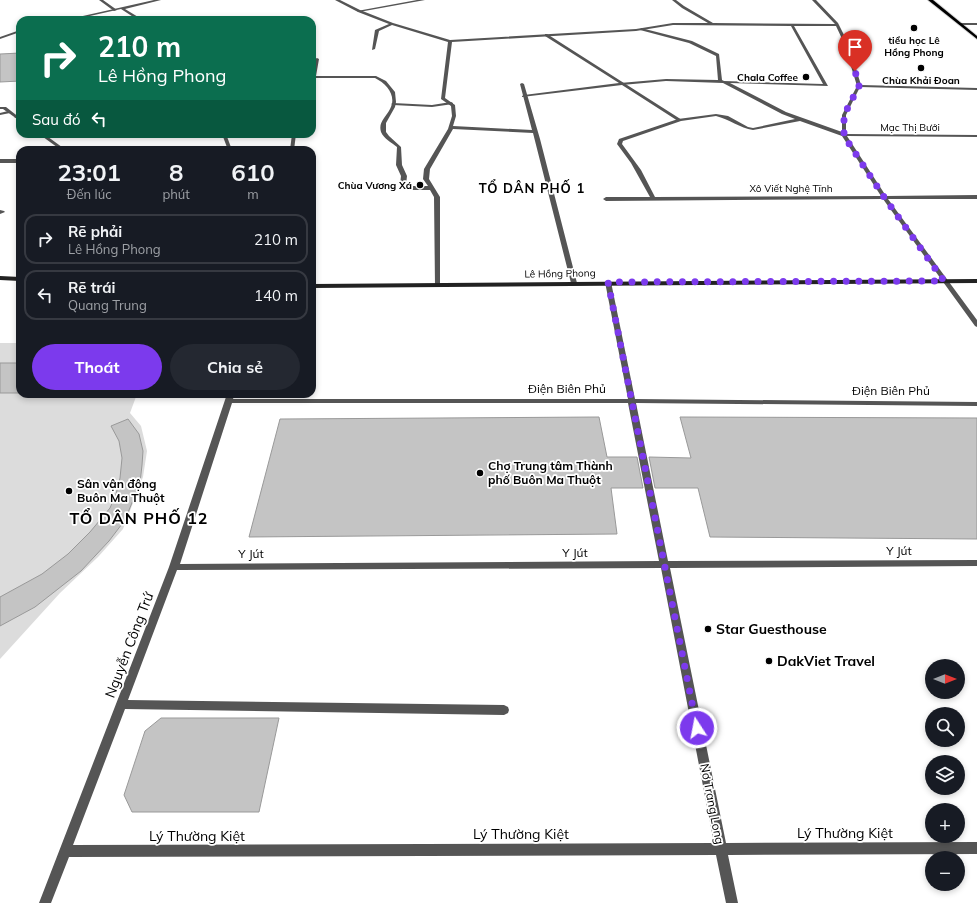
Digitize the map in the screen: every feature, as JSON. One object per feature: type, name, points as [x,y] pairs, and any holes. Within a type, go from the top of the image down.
[{"type":"main road","points":[[930,0],[977,38]]},
{"type":"street","points":[[102,0],[115,10]]},
{"type":"street","points":[[86,16],[159,0]]},
{"type":"street","points":[[337,0],[359,11],[392,24],[450,40],[641,29],[673,24],[837,25]]},
{"type":"street","points":[[359,11],[423,0]]},
{"type":"street","points":[[674,0],[683,7],[713,24]]},
{"type":"street","points":[[814,0],[837,25],[846,42],[859,86],[844,115],[844,136],[884,197],[977,325]]},
{"type":"street","points":[[123,9],[135,16]]},
{"type":"street","points":[[373,49],[377,30],[392,24]]},
{"type":"street","points":[[960,24],[977,24]]},
{"type":"street","points":[[524,96],[666,80],[720,80],[826,84],[792,25]]},
{"type":"street","points":[[641,29],[692,42],[707,48],[718,55],[720,80]]},
{"type":"street","points":[[0,38],[16,32]]},
{"type":"street","points":[[546,35],[680,120]]},
{"type":"street","points":[[437,284],[437,197],[426,179],[427,169],[451,127],[454,116],[453,105],[443,99],[450,40]]},
{"type":"street","points":[[316,64],[317,59]]},
{"type":"street","points":[[316,79],[376,77],[391,87],[394,98],[393,104],[383,122],[382,129],[390,141],[399,147],[399,165],[404,176],[403,185],[406,188],[432,188]]},
{"type":"street","points":[[720,80],[784,113],[844,136]]},
{"type":"street","points":[[522,84],[524,96],[538,139],[574,283]]},
{"type":"street","points":[[859,86],[977,89]]},
{"type":"street","points":[[393,104],[432,106],[451,103]]},
{"type":"street","points":[[0,108],[16,116]]},
{"type":"street","points":[[0,114],[8,112]]},
{"type":"street","points":[[653,198],[634,162],[619,142],[680,120],[723,116],[747,128],[753,128],[801,119]]},
{"type":"street","points":[[451,127],[535,132]]},
{"type":"street","name":"Mạc Thị Bưởi","points":[[844,136],[977,136]]},
{"type":"street","points":[[47,138],[58,146]]},
{"type":"street","points":[[0,160],[16,161]]},
{"type":"street","name":"Xô Viết Nghệ Tĩnh","points":[[606,199],[977,197]]},
{"type":"street","points":[[0,278],[16,278]]},
{"type":"street","name":"Lê Hồng Phong","points":[[316,286],[608,282],[977,281]]},
{"type":"street","name":"Nơ Trang Long","points":[[608,282],[732,903]]},
{"type":"street","name":"Điện Biên Phủ","points":[[230,398],[977,404]]},
{"type":"street","name":"Nguyễn Công Trứ","points":[[45,903],[174,567],[230,398]]},
{"type":"street","name":"Y Jút","points":[[174,567],[977,563]]},
{"type":"street","points":[[121,704],[504,710]]},
{"type":"street","name":"Lý Thường Kiệt","points":[[66,851],[977,848]]},
{"type":"shaded area","name":"Sân vận động Buôn Ma Thuột","points":[[0,343],[16,343],[16,398],[136,398],[130,413],[141,426],[147,451],[143,477],[123,529],[98,557],[60,593],[0,659]]},
{"type":"building","points":[[16,53],[16,81],[0,82],[0,54]]},
{"type":"building","points":[[0,363],[16,363],[16,393],[0,393]]},
{"type":"building","name":"Chợ Trung tâm Thành phố Buôn Ma Thuột","points":[[599,417],[607,457],[637,457],[643,488],[611,488],[617,534],[249,537],[280,419]]},
{"type":"building","points":[[680,417],[977,418],[977,539],[710,537],[698,488],[655,488],[649,457],[691,458]]},
{"type":"building","points":[[128,419],[139,434],[143,451],[140,483],[125,520],[109,541],[81,571],[35,607],[0,626],[0,597],[42,574],[68,554],[90,532],[110,508],[116,494],[120,478],[122,458],[119,441],[111,426]]},
{"type":"building","points":[[161,718],[279,718],[259,812],[132,812],[124,795],[145,731]]},
{"type":"place","name":"tiểu học Lê Hồng Phong","points":[[914,28]]},
{"type":"place","name":"Chùa Khải Đoan","points":[[921,68]]},
{"type":"place","name":"Chala Coffee","points":[[806,77]]},
{"type":"place","name":"Chùa Vương Xá","points":[[420,185]]},
{"type":"place","name":"Chợ Trung tâm Thành phố Buôn Ma Thuột","points":[[480,473]]},
{"type":"place","name":"Sân vận động Buôn Ma Thuột","points":[[69,491]]},
{"type":"place","name":"Star Guesthouse","points":[[708,629]]},
{"type":"place","name":"DakViet Travel","points":[[769,661]]},
{"type":"district","name":"TỔ DÂN PHỐ 1","points":[[532,188]]},
{"type":"district","name":"TỔ DÂN PHỐ 12","points":[[139,518]]},
{"type":"route","points":[[697,728],[608,282],[944,281],[884,197],[844,136],[844,115],[859,86],[855,71]]}]
